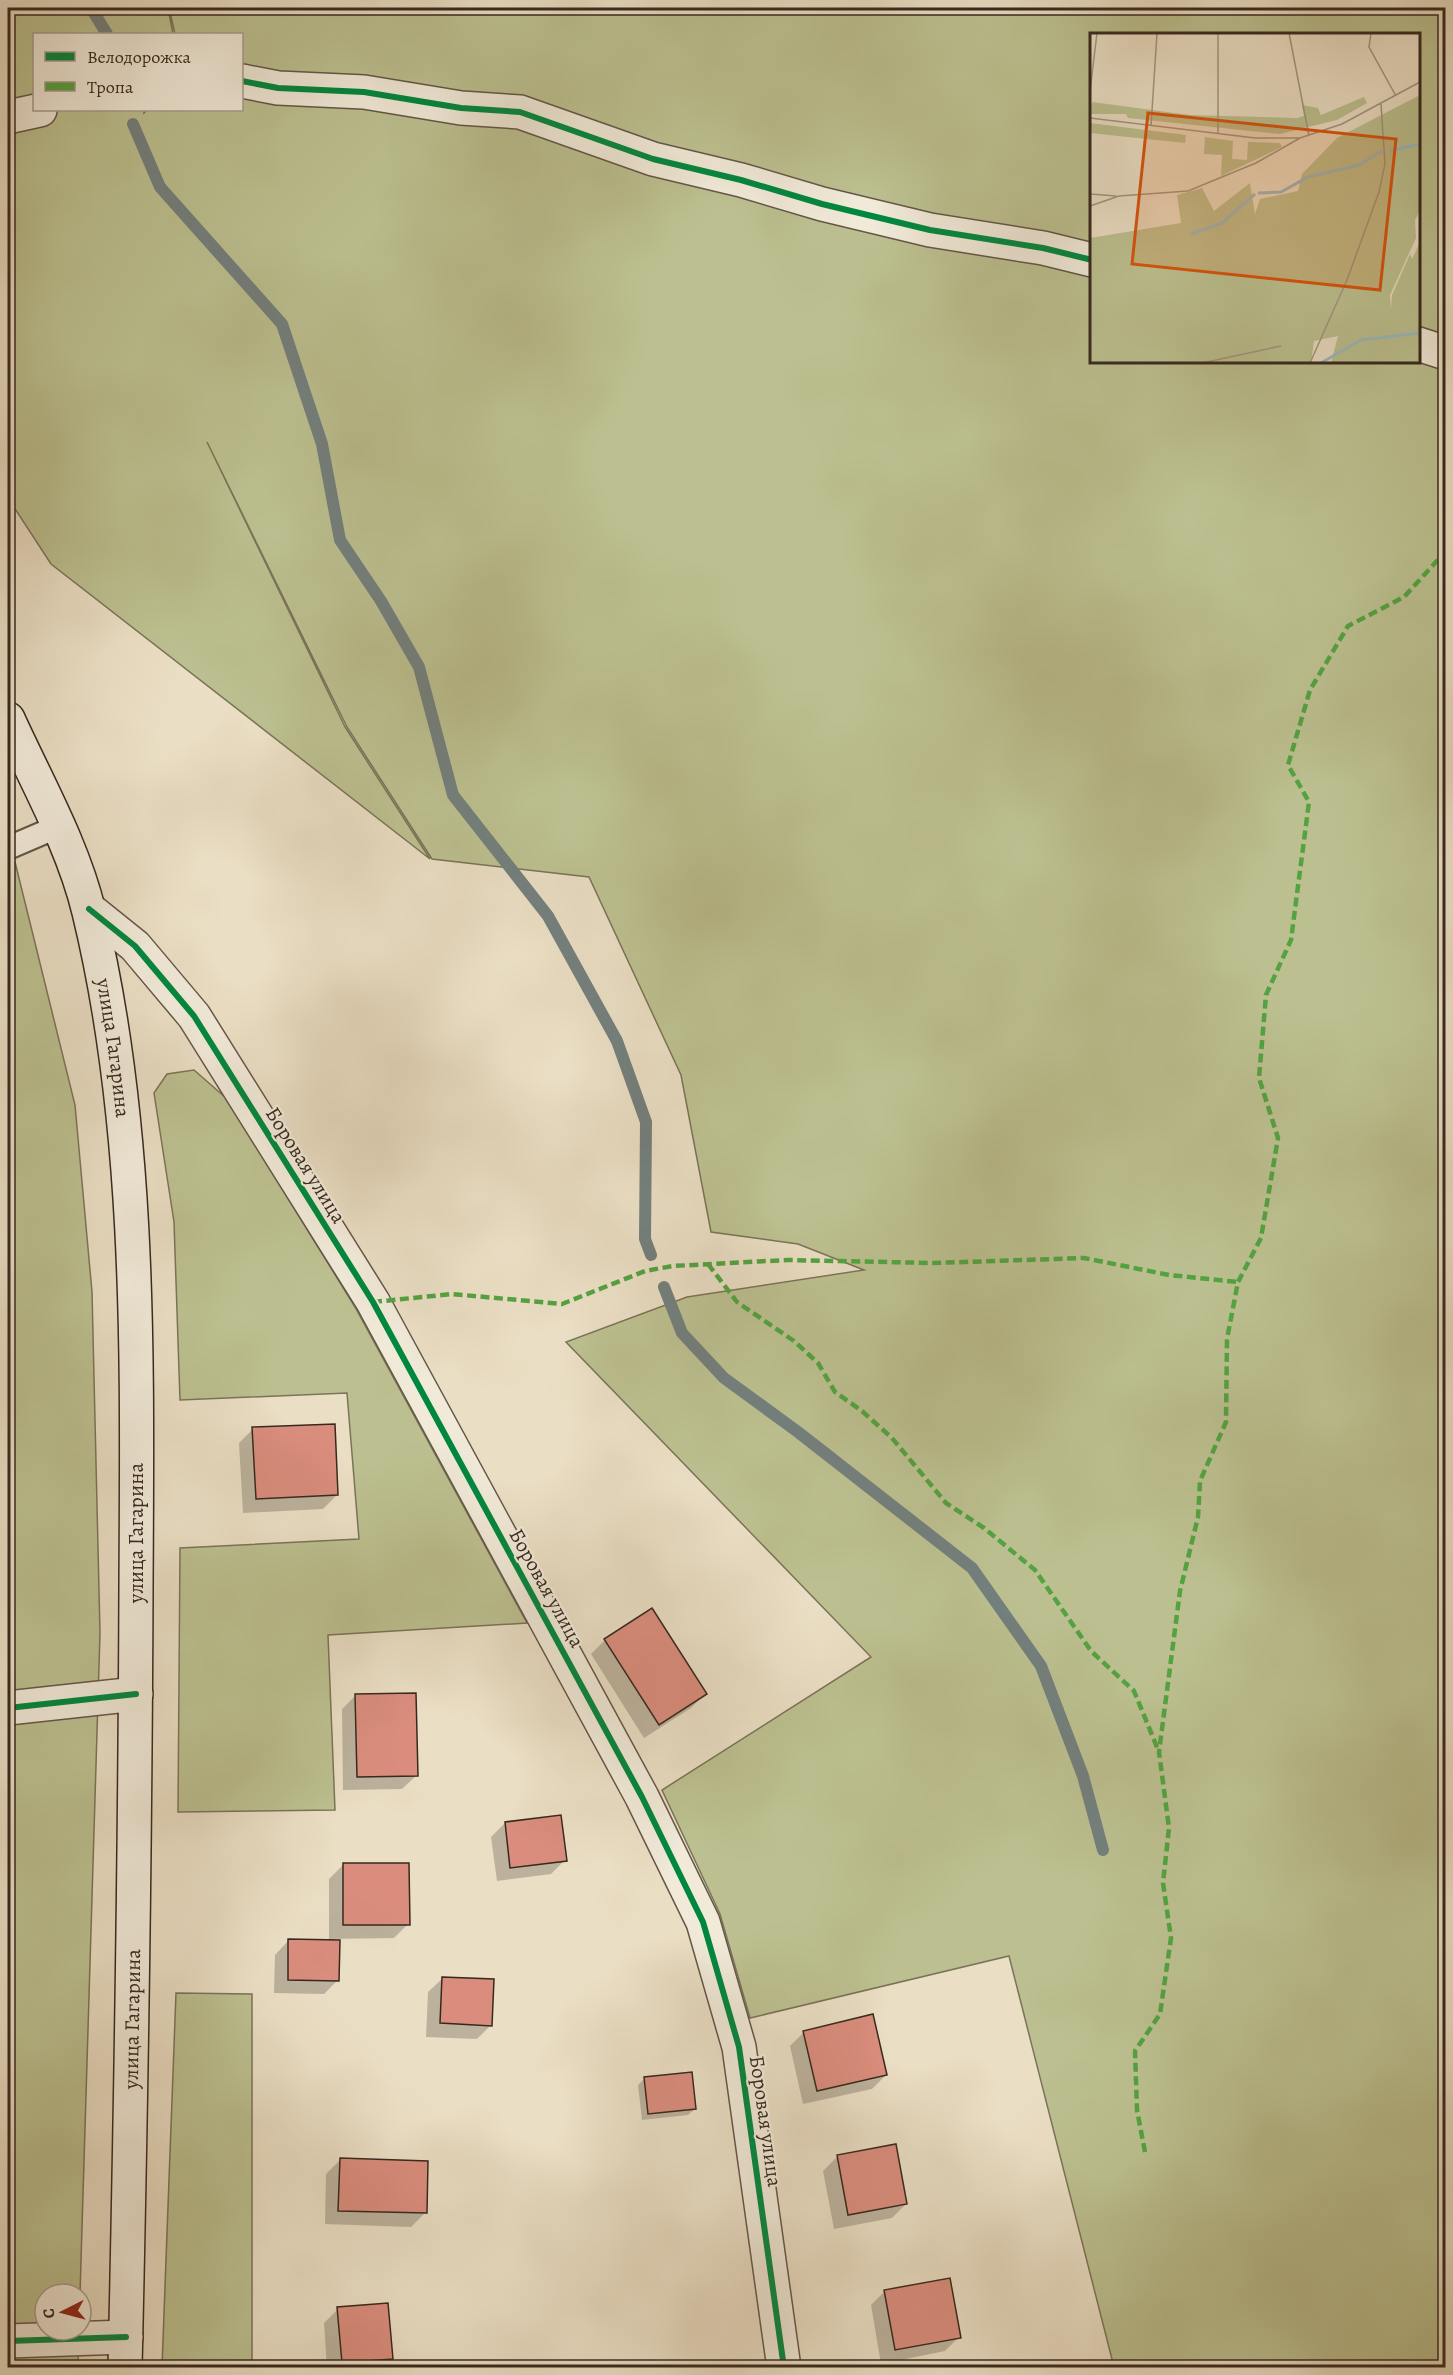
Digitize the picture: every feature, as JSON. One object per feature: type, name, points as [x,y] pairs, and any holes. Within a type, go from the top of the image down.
[{"type":"street","points":[[243,81],[278,88],[364,92],[461,108],[520,112],[653,159],[822,204],[930,230],[1043,248],[1090,260]]},
{"type":"street","points":[[8,117],[35,111]]},
{"type":"street","points":[[1420,344],[1446,353]]},
{"type":"street","name":"улица Гагарина","points":[[8,719],[57,827],[88,909],[114,1045],[129,1198],[137,1339],[136,1694],[125,2352]]},
{"type":"street","name":"Боровая улица","points":[[88,909],[135,946],[194,1016],[372,1302],[642,1797],[698,1911],[739,2047],[784,2367]]},
{"type":"street","points":[[8,1708],[136,1694]]},
{"type":"street","points":[[8,2340],[125,2352]]},
{"type":"lane","points":[[8,848],[57,827]]},
{"type":"green space","points":[[8,8],[168,8],[173,33],[33,33],[33,111],[144,111],[144,113],[146,111],[243,111],[243,33],[175,33],[169,8],[1445,8],[1445,2367],[1114,2367],[1009,1956],[750,2018],[720,1914],[662,1790],[871,1657],[566,1342],[687,1297],[864,1270],[798,1244],[711,1232],[681,1075],[589,877],[432,859],[347,727],[207,442],[345,727],[430,859],[51,564],[8,498]]},
{"type":"green space","points":[[15,862],[75,1105],[92,1292],[100,1633],[80,2282],[33,2282],[33,2342],[79,2342],[78,2368],[8,2367],[8,864]]},
{"type":"green space","points":[[194,1070],[226,1098],[355,1307],[527,1623],[328,1635],[335,1810],[178,1812],[180,1548],[359,1539],[347,1393],[180,1400],[174,1222],[154,1093],[167,1074]]},
{"type":"green space","points":[[176,1993],[252,1994],[252,2367],[162,2367]]},
{"type":"building","points":[[335,1424],[338,1495],[256,1499],[252,1427]]},
{"type":"building","points":[[652,1608],[707,1694],[659,1725],[604,1639]]},
{"type":"building","points":[[416,1693],[418,1776],[357,1777],[355,1694]]},
{"type":"building","points":[[561,1815],[567,1861],[510,1868],[505,1822]]},
{"type":"building","points":[[343,1863],[409,1863],[410,1925],[343,1925]]},
{"type":"building","points":[[288,1939],[340,1940],[339,1981],[288,1980]]},
{"type":"building","points":[[442,1977],[494,1979],[492,2026],[440,2023]]},
{"type":"building","points":[[873,2014],[887,2075],[817,2091],[803,2031]]},
{"type":"building","points":[[692,2072],[696,2109],[648,2114],[644,2077]]},
{"type":"building","points":[[896,2144],[907,2204],[848,2215],[837,2155]]},
{"type":"building","points":[[340,2158],[428,2161],[427,2213],[338,2211]]},
{"type":"building","points":[[950,2278],[961,2338],[895,2350],[884,2290]]},
{"type":"building","points":[[388,2303],[393,2359],[342,2363],[337,2307]]},
{"type":"waterway","points":[[91,8],[106,33]]},
{"type":"waterway","points":[[133,124],[160,187],[282,324],[322,444],[340,540],[381,601],[419,667],[453,795],[548,916],[617,1041],[646,1122],[645,1239],[651,1255]]},
{"type":"waterway","points":[[664,1287],[682,1333],[724,1378],[798,1432],[972,1568],[1041,1666],[1083,1776],[1103,1850]]},
{"type":"marked path","points":[[1145,2152],[1137,2110],[1135,2051],[1160,2014],[1171,1938],[1163,1883],[1169,1828],[1159,1752],[1180,1591],[1198,1517],[1200,1481],[1226,1422],[1227,1339],[1238,1282],[1261,1238],[1278,1138],[1259,1078],[1266,995],[1291,940],[1309,802],[1288,765],[1310,690],[1348,626],[1404,597],[1446,551]]},
{"type":"marked path","points":[[373,1302],[452,1294],[562,1304],[645,1271],[673,1266],[787,1260],[933,1263],[1084,1258],[1169,1275],[1238,1282]]},
{"type":"marked path","points":[[708,1264],[737,1302],[794,1341],[818,1363],[835,1392],[862,1411],[892,1438],[946,1503],[984,1528],[1035,1570],[1091,1651],[1134,1691],[1159,1752]]},
{"type":"cycle path","points":[[243,81],[278,88],[364,92],[461,108],[520,112],[653,159],[741,180],[822,204],[930,230],[1043,248],[1090,260]]},
{"type":"cycle path","points":[[89,909],[135,946],[194,1016],[373,1302],[642,1797],[703,1922],[739,2047],[784,2368]]},
{"type":"cycle path","points":[[8,1708],[136,1694]]},
{"type":"cycle path","points":[[8,2341],[126,2337]]}]
